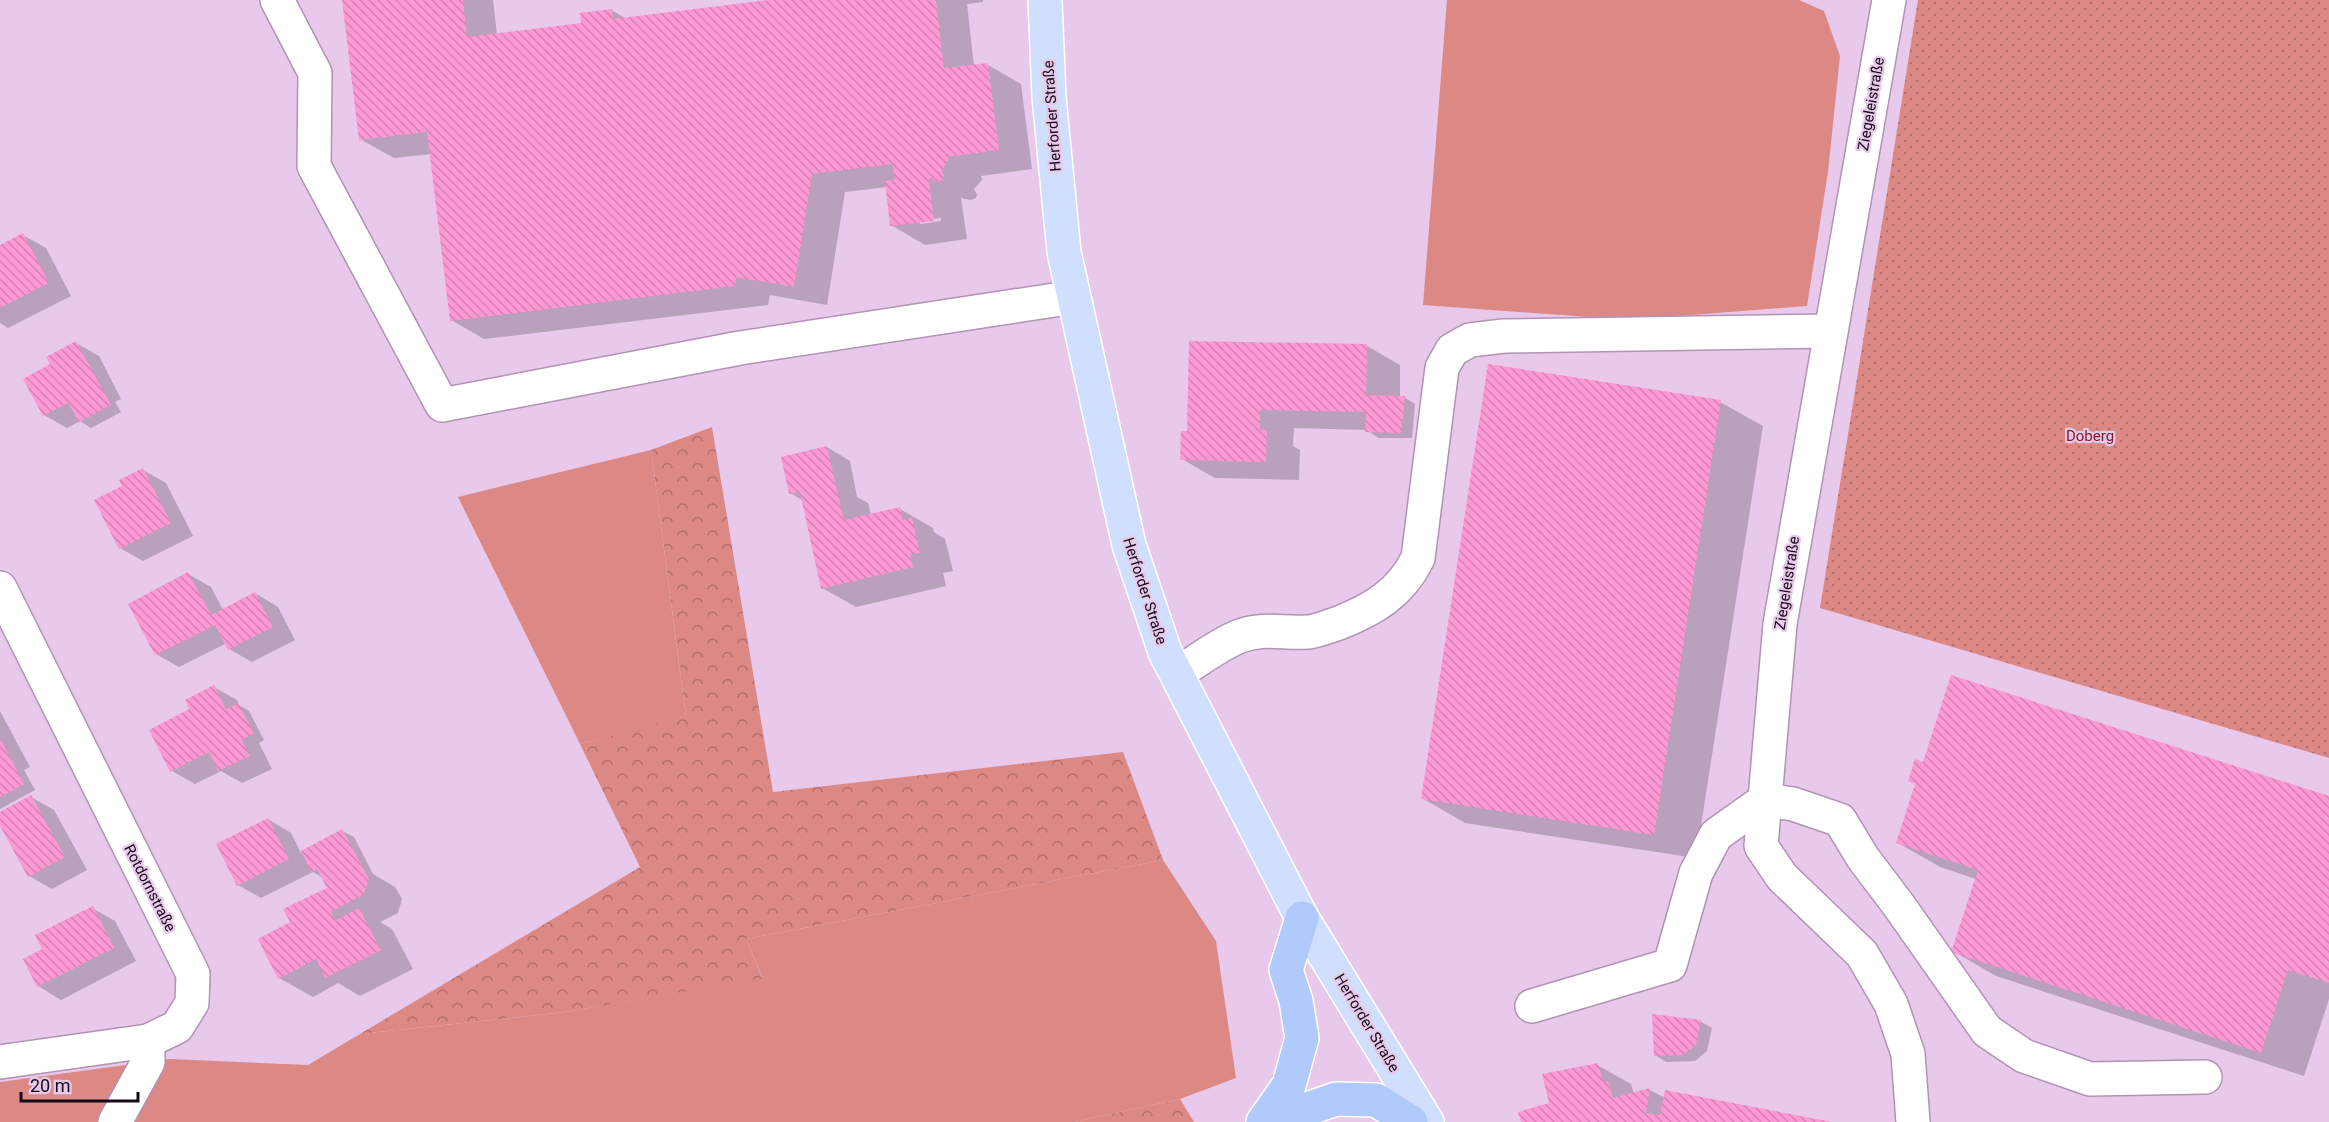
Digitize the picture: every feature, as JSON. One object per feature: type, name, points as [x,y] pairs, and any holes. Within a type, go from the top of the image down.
[{"type":"highway","points":[[1263,1122],[1289,1085],[1302,1038],[1296,1001],[1286,970],[1302,918]]},
{"type":"highway","points":[[1270,1122],[1336,1099],[1376,1100],[1411,1122]]},
{"type":"main road","name":"Herforder Straße","points":[[1046,0],[1049,97],[1064,252],[1129,545],[1165,652],[1302,918],[1427,1122]]},
{"type":"street","points":[[277,0],[315,73],[314,165],[442,405],[740,348],[1074,297]]},
{"type":"street","name":"Ziegeleistraße","points":[[1889,0],[1780,624],[1761,846],[1782,877],[1862,954],[1891,1004],[1908,1054],[1913,1122]]},
{"type":"street","points":[[1176,674],[1238,637],[1262,630],[1307,632],[1362,613],[1391,596],[1410,575],[1418,558],[1442,368],[1452,350],[1470,340],[1504,336],[1831,331]]},
{"type":"street","name":"Rotdornstraße","points":[[0,588],[193,974],[192,1003],[177,1027],[148,1041],[0,1062]]},
{"type":"street","points":[[1532,1006],[1670,965],[1696,873],[1716,835],[1765,800],[1793,804],[1840,820],[1863,858],[1987,1031],[2024,1056],[2090,1079],[2205,1077]]},
{"type":"street","points":[[115,1122],[148,1062],[148,1041]]},
{"type":"green space","points":[[1447,0],[1799,0],[1824,11],[1840,56],[1828,172],[1807,306],[1629,320],[1423,305]]},
{"type":"green space","name":"Doberg","points":[[1918,0],[2329,0],[2329,758],[1820,608]]},
{"type":"green space","points":[[712,427],[773,792],[1123,752],[1163,860],[746,939],[762,978],[566,1012],[360,1034],[640,867],[580,744],[686,716],[651,450]]},
{"type":"green space","points":[[651,450],[686,717],[580,744],[458,497]]},
{"type":"green space","points":[[1163,860],[1216,941],[1236,1078],[1180,1099],[1074,1122],[0,1122],[0,1082],[170,1059],[308,1065],[360,1034],[566,1012],[762,977],[746,939]]},
{"type":"green space","points":[[1180,1099],[1194,1122],[1074,1122]]},
{"type":"building","points":[[342,0],[463,0],[467,37],[581,23],[580,13],[612,9],[613,19],[769,0],[936,0],[944,68],[988,63],[999,150],[948,157],[949,160],[942,170],[943,180],[935,182],[932,178],[929,179],[934,221],[890,226],[885,181],[895,179],[892,164],[812,174],[794,287],[736,277],[735,286],[450,321],[427,132],[359,140]]},
{"type":"building","points":[[23,233],[49,283],[0,308],[0,245]]},
{"type":"building","points":[[76,341],[111,405],[79,422],[68,403],[43,416],[23,379],[50,364],[46,357]]},
{"type":"building","points":[[1189,341],[1367,344],[1366,395],[1405,396],[1401,433],[1365,432],[1366,412],[1260,410],[1260,429],[1267,430],[1266,462],[1180,460],[1181,431],[1187,431]]},
{"type":"building","points":[[1488,364],[1721,400],[1654,835],[1421,799]]},
{"type":"building","points":[[827,446],[844,520],[900,507],[902,520],[912,518],[920,553],[910,554],[913,567],[821,589],[800,492],[789,494],[781,457]]},
{"type":"building","points":[[143,468],[171,523],[119,549],[94,500],[122,486],[119,480]]},
{"type":"building","points":[[188,572],[211,615],[255,592],[273,627],[228,650],[215,625],[155,655],[128,604]]},
{"type":"building","points":[[1951,675],[2329,796],[2329,983],[2288,970],[2261,1053],[1951,952],[1978,870],[1896,843],[1915,784],[1908,781],[1915,759],[1923,762]]},
{"type":"building","points":[[214,685],[226,709],[238,703],[254,733],[242,740],[250,756],[218,771],[209,752],[170,772],[149,730],[189,709],[185,700]]},
{"type":"building","points":[[0,738],[24,784],[0,797]]},
{"type":"building","points":[[31,795],[65,857],[28,877],[0,826],[0,812]]},
{"type":"building","points":[[268,818],[289,859],[237,886],[216,844]]},
{"type":"building","points":[[342,829],[369,879],[364,894],[331,912],[335,921],[359,908],[381,950],[325,978],[316,959],[278,979],[258,939],[290,922],[283,909],[327,888],[317,869],[311,872],[301,851]]},
{"type":"building","points":[[93,906],[114,948],[37,987],[23,959],[42,949],[35,935]]},
{"type":"building","points":[[1652,1014],[1701,1020],[1696,1045],[1683,1055],[1654,1056]]},
{"type":"building","points":[[1598,1063],[1603,1082],[1608,1081],[1613,1098],[1650,1088],[1646,1113],[1660,1115],[1665,1090],[1832,1122],[1521,1122],[1518,1112],[1549,1103],[1542,1074]]}]
